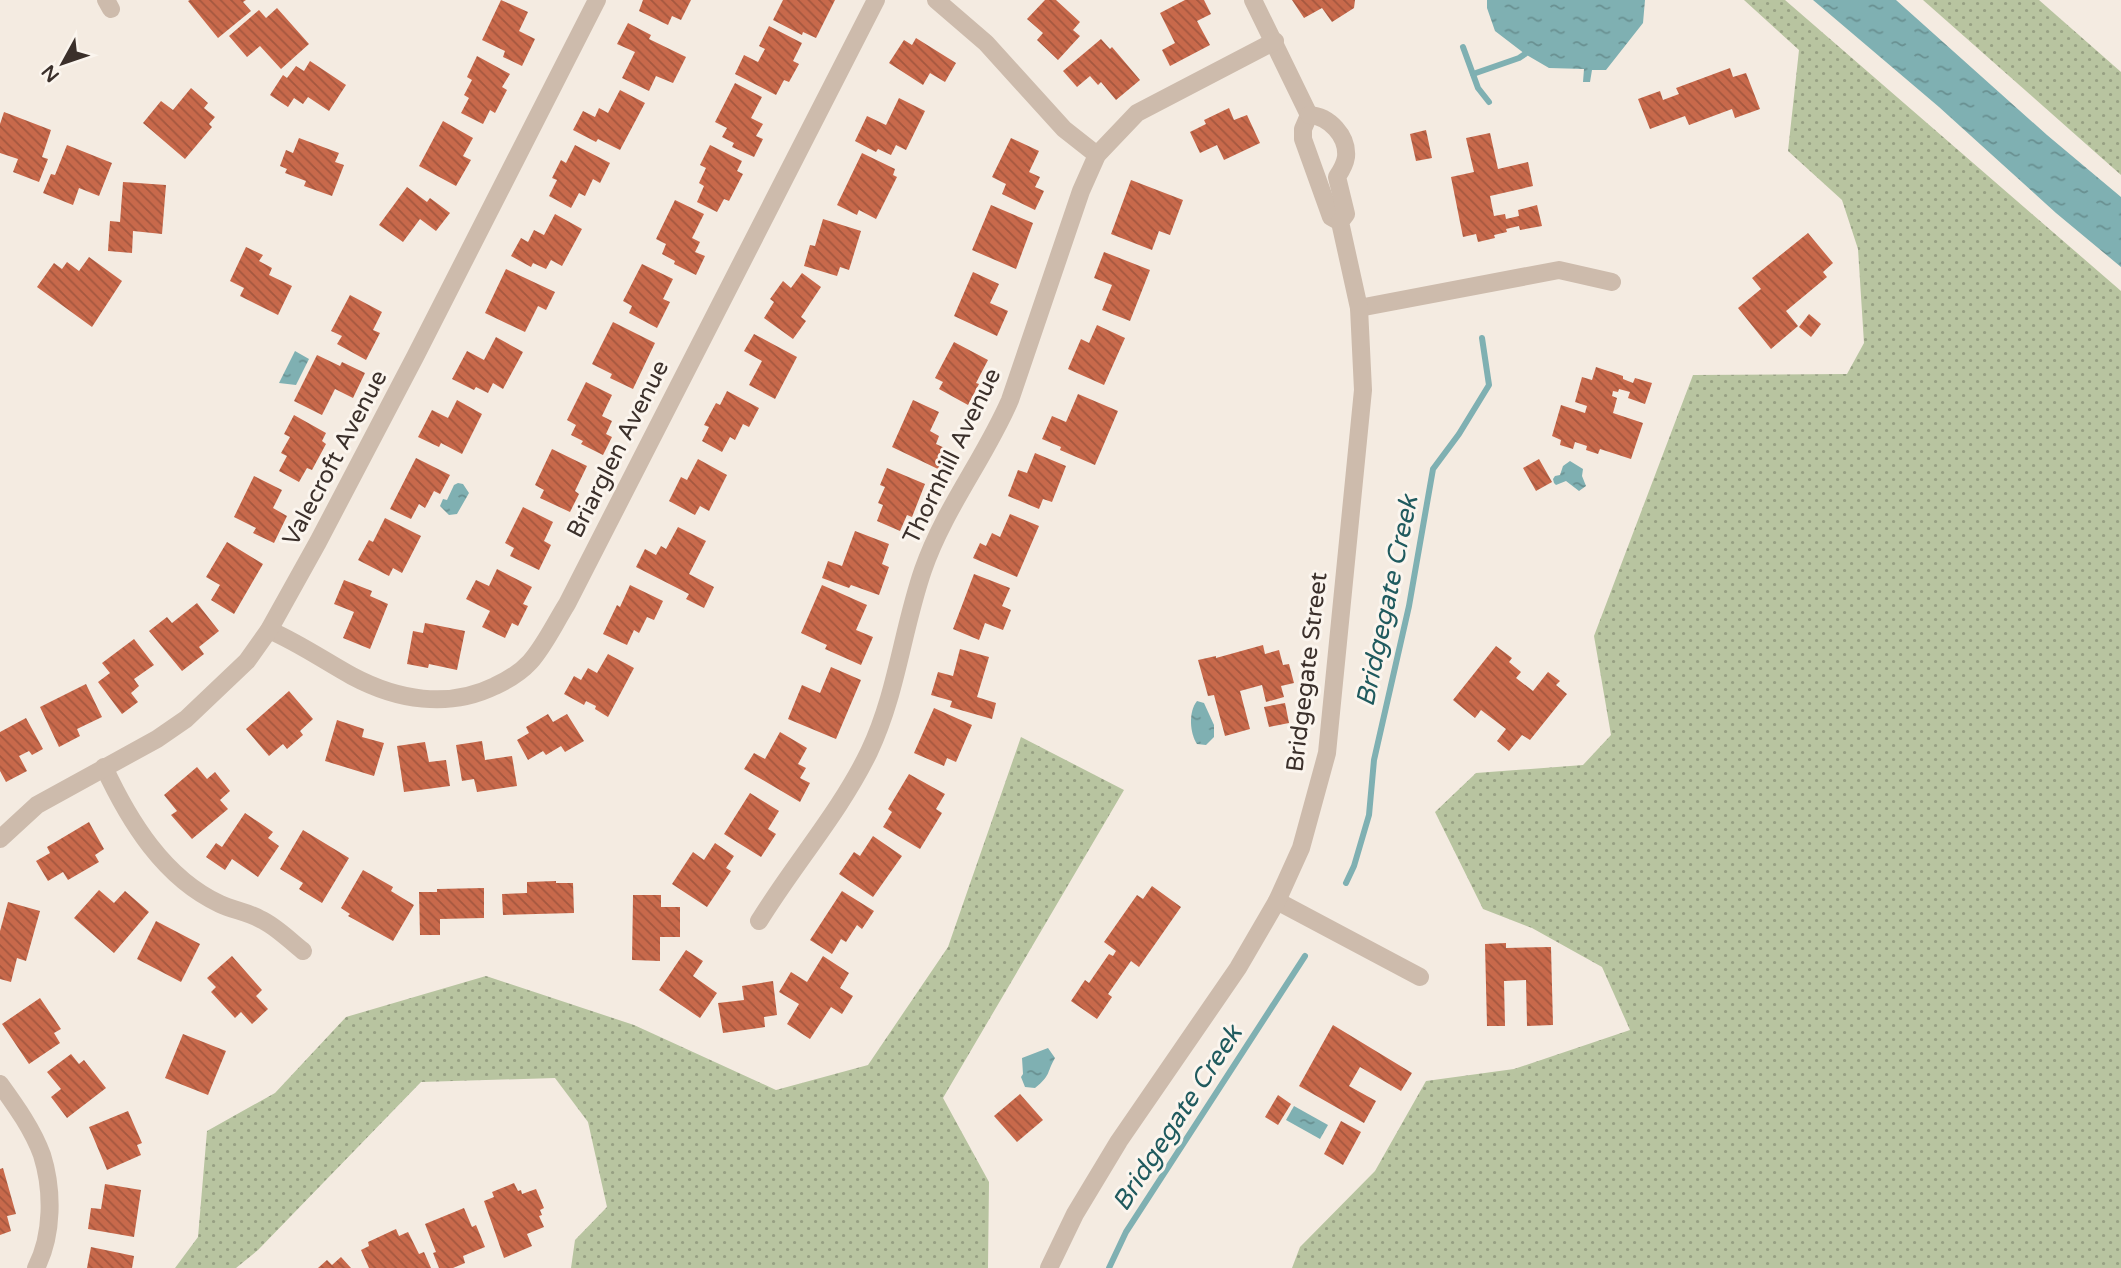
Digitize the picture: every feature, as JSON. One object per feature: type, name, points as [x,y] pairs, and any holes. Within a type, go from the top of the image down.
[{"type":"street","name":"Valecroft Avenue","points":[[0,839],[37,805],[157,739],[186,719],[247,661],[269,630],[318,542],[409,370],[597,0]]},
{"type":"street","name":"Briarglen Avenue","points":[[269,630],[301,644],[354,677],[420,700],[458,699],[482,693],[513,677],[529,663],[566,604],[876,0]]},
{"type":"street","points":[[936,0],[986,43],[1064,129],[1097,155]]},
{"type":"street","points":[[1253,0],[1309,116]]},
{"type":"street","name":"Thornhill Avenue","points":[[759,921],[849,787],[884,719],[923,570],[944,521],[997,431],[1010,400],[1081,191],[1097,155],[1137,113],[1275,41]]},
{"type":"street","name":"Bridgegate Street","points":[[1049,1268],[1075,1214],[1119,1141],[1238,968],[1277,901],[1301,848],[1326,753],[1363,390],[1359,308],[1340,222],[1331,217],[1303,139],[1303,129],[1309,116],[1319,116],[1328,121],[1345,142],[1345,163],[1337,177],[1346,214],[1340,222]]},
{"type":"street","points":[[1317,175],[1331,179],[1337,177]]},
{"type":"street","points":[[1359,308],[1559,270],[1612,282]]},
{"type":"street","points":[[104,767],[131,820],[165,862],[182,878],[219,904],[262,919],[303,951]]},
{"type":"street","points":[[1277,901],[1420,977]]},
{"type":"street","points":[[0,1084],[32,1133],[41,1155],[48,1186],[49,1215],[46,1237],[36,1268]]},
{"type":"green space","points":[[1744,0],[1785,0],[2121,291],[2121,1268],[1292,1268],[1300,1247],[1375,1171],[1426,1081],[1514,1069],[1630,1030],[1602,967],[1532,928],[1483,909],[1435,812],[1476,773],[1583,765],[1611,735],[1594,636],[1693,375],[1847,374],[1864,343],[1858,249],[1842,200],[1788,151],[1799,50]]},
{"type":"green space","points":[[1923,0],[2039,0],[2121,72],[2121,175]]},
{"type":"green space","points":[[1021,737],[1124,790],[943,1098],[989,1182],[988,1268],[571,1268],[575,1240],[607,1207],[588,1122],[555,1078],[421,1082],[258,1250],[236,1268],[175,1268],[198,1237],[207,1131],[275,1093],[346,1017],[486,976],[634,1025],[776,1090],[868,1065],[948,947]]},
{"type":"water","points":[[1487,0],[1645,0],[1643,23],[1606,70],[1592,70],[1590,82],[1583,82],[1584,69],[1549,68],[1495,31]]},
{"type":"water","points":[[1813,0],[1896,0],[2121,197],[2121,267],[2056,213],[1939,107]]},
{"type":"water","points":[[295,351],[309,359],[296,385],[279,383]]},
{"type":"water","points":[[1570,461],[1583,469],[1582,476],[1586,486],[1579,491],[1566,481],[1556,485],[1554,483],[1555,476],[1560,475],[1563,466]]},
{"type":"water","points":[[458,483],[463,484],[469,493],[457,514],[449,515],[440,506]]},
{"type":"water","points":[[1197,701],[1204,703],[1214,725],[1214,737],[1206,745],[1197,744],[1192,729],[1192,711]]},
{"type":"water","points":[[1048,1048],[1055,1058],[1046,1077],[1035,1088],[1025,1087],[1021,1077],[1022,1058]]},
{"type":"water","points":[[1294,1106],[1328,1125],[1320,1139],[1286,1120]]},
{"type":"building","points":[[246,0],[243,2],[251,11],[218,38],[188,1]]},
{"type":"building","points":[[501,0],[528,12],[519,31],[535,39],[522,66],[503,57],[505,51],[482,40]]},
{"type":"building","points":[[643,0],[691,0],[681,20],[672,16],[668,25],[639,11]]},
{"type":"building","points":[[783,0],[835,0],[816,38],[803,32],[802,35],[773,20]]},
{"type":"building","points":[[1045,0],[1056,0],[1080,22],[1073,30],[1080,36],[1058,60],[1037,40],[1043,33],[1027,19]]},
{"type":"building","points":[[1185,0],[1204,0],[1211,14],[1197,21],[1210,45],[1170,66],[1162,50],[1175,43],[1160,13]]},
{"type":"building","points":[[1292,0],[1355,0],[1354,8],[1332,22],[1322,8],[1304,18]]},
{"type":"building","points":[[277,8],[309,44],[281,69],[260,46],[247,57],[229,36],[259,10],[266,18]]},
{"type":"building","points":[[628,23],[651,35],[649,39],[686,57],[673,83],[656,76],[649,91],[622,78],[635,52],[617,44]]},
{"type":"building","points":[[769,26],[802,43],[793,61],[799,64],[789,82],[784,80],[776,95],[735,74],[744,55],[758,62],[765,49],[759,46]]},
{"type":"building","points":[[916,38],[956,63],[945,82],[930,73],[923,85],[889,63],[904,40],[912,45]]},
{"type":"building","points":[[1101,39],[1110,49],[1112,47],[1140,80],[1116,100],[1101,82],[1098,85],[1090,76],[1077,87],[1063,71]]},
{"type":"building","points":[[477,56],[510,74],[502,87],[507,90],[495,113],[490,110],[483,124],[461,113],[469,98],[464,95],[472,80],[467,77]]},
{"type":"building","points":[[310,61],[346,85],[329,111],[308,97],[303,104],[294,98],[288,107],[270,95],[283,75],[287,78],[296,66],[304,71]]},
{"type":"building","points":[[1730,68],[1733,77],[1746,73],[1760,109],[1735,118],[1732,109],[1689,125],[1685,116],[1650,129],[1638,99],[1660,91],[1663,100],[1679,94],[1676,88]]},
{"type":"building","points":[[735,83],[762,97],[751,118],[763,124],[756,136],[763,139],[754,157],[732,147],[734,143],[722,137],[727,128],[715,122]]},
{"type":"building","points":[[191,88],[208,103],[204,108],[215,117],[209,124],[212,127],[185,159],[143,123],[161,101],[173,110]]},
{"type":"building","points":[[620,90],[645,103],[620,150],[573,130],[583,111],[595,117],[599,108],[608,113]]},
{"type":"building","points":[[899,98],[925,111],[906,150],[896,145],[891,155],[878,149],[876,152],[855,141],[867,116],[886,125]]},
{"type":"building","points":[[1229,108],[1234,120],[1247,115],[1260,143],[1224,160],[1217,145],[1200,153],[1190,132],[1206,124],[1204,120]]},
{"type":"building","points":[[4,112],[51,130],[42,157],[48,159],[39,182],[13,172],[18,159],[0,153],[0,124]]},
{"type":"building","points":[[443,121],[473,138],[463,156],[471,160],[456,186],[419,166]]},
{"type":"building","points":[[1426,130],[1432,158],[1416,161],[1410,134]]},
{"type":"building","points":[[1490,133],[1498,169],[1528,162],[1533,186],[1490,196],[1494,216],[1505,214],[1506,219],[1519,216],[1518,210],[1537,205],[1542,226],[1520,230],[1519,226],[1506,229],[1507,232],[1494,235],[1495,238],[1478,242],[1476,234],[1463,237],[1451,177],[1474,172],[1466,138]]},
{"type":"building","points":[[299,138],[339,153],[335,162],[344,165],[332,196],[304,186],[306,181],[285,173],[287,169],[280,166],[286,150],[293,153]]},
{"type":"building","points":[[1011,138],[1039,151],[1029,172],[1040,177],[1035,187],[1044,191],[1035,210],[1002,194],[1006,184],[992,177]]},
{"type":"building","points":[[67,145],[112,163],[99,196],[79,188],[73,205],[43,193],[51,174],[55,175]]},
{"type":"building","points":[[575,145],[610,163],[600,183],[593,179],[585,196],[579,193],[571,208],[549,196],[557,180],[552,178],[561,160],[566,163]]},
{"type":"building","points":[[710,145],[742,161],[737,171],[743,174],[729,201],[724,199],[717,212],[697,202],[704,186],[699,183],[706,168],[700,165]]},
{"type":"building","points":[[862,153],[895,169],[893,175],[897,177],[876,219],[859,210],[857,215],[837,205]]},
{"type":"building","points":[[1131,180],[1183,200],[1170,235],[1159,231],[1152,250],[1111,234]]},
{"type":"building","points":[[123,182],[166,185],[162,234],[133,231],[132,253],[108,251],[110,221],[120,222]]},
{"type":"building","points":[[407,187],[427,202],[430,198],[450,213],[436,231],[420,219],[403,242],[379,225]]},
{"type":"building","points":[[675,200],[704,214],[692,238],[700,242],[695,252],[705,256],[696,275],[674,264],[675,261],[662,254],[666,244],[656,239]]},
{"type":"building","points":[[991,205],[1033,223],[1016,269],[972,250]]},
{"type":"building","points":[[555,214],[582,229],[562,266],[551,260],[546,269],[533,263],[531,267],[511,256],[521,238],[528,242],[534,230],[544,235]]},
{"type":"building","points":[[823,219],[861,231],[849,270],[840,267],[837,276],[804,266],[810,245],[815,246]]},
{"type":"building","points":[[1808,233],[1833,263],[1823,272],[1827,277],[1786,311],[1798,326],[1771,349],[1738,308],[1761,289],[1752,278]]},
{"type":"building","points":[[246,247],[263,255],[259,261],[272,268],[269,275],[292,286],[278,315],[240,296],[244,288],[230,281]]},
{"type":"building","points":[[1104,252],[1150,270],[1130,321],[1102,310],[1112,285],[1094,278]]},
{"type":"building","points":[[89,257],[122,281],[92,327],[37,287],[54,263],[62,269],[67,262],[79,271]]},
{"type":"building","points":[[642,264],[673,279],[663,299],[670,302],[657,328],[629,313],[632,306],[623,301]]},
{"type":"building","points":[[506,269],[555,292],[546,310],[538,306],[525,332],[485,313]]},
{"type":"building","points":[[973,272],[999,284],[990,303],[1008,311],[997,336],[954,316]]},
{"type":"building","points":[[802,273],[821,287],[801,317],[806,321],[793,339],[764,318],[774,302],[770,299],[783,281],[791,288]]},
{"type":"building","points":[[350,295],[382,312],[373,330],[380,333],[366,360],[337,344],[342,336],[331,331]]},
{"type":"building","points":[[1809,314],[1821,324],[1811,337],[1799,327]]},
{"type":"building","points":[[613,322],[655,343],[633,389],[610,378],[612,374],[592,364]]},
{"type":"building","points":[[1097,325],[1125,338],[1104,385],[1068,369],[1081,339],[1089,343]]},
{"type":"building","points":[[754,334],[797,357],[775,399],[749,385],[762,361],[744,351]]},
{"type":"building","points":[[496,337],[523,352],[503,389],[493,383],[488,393],[476,387],[474,390],[452,379],[467,351],[484,360]]},
{"type":"building","points":[[954,342],[988,360],[968,405],[939,389],[943,382],[935,378]]},
{"type":"building","points":[[317,355],[340,366],[342,362],[365,373],[353,398],[335,389],[322,415],[294,401]]},
{"type":"building","points":[[1596,367],[1623,376],[1623,379],[1633,383],[1635,378],[1652,383],[1645,404],[1628,398],[1630,392],[1619,389],[1618,392],[1613,391],[1612,396],[1617,398],[1613,413],[1643,423],[1631,459],[1600,449],[1598,454],[1575,442],[1573,449],[1560,445],[1561,440],[1552,436],[1561,405],[1585,413],[1587,406],[1575,402],[1582,377],[1592,380]]},
{"type":"building","points":[[586,382],[612,395],[602,416],[612,421],[606,434],[612,437],[603,455],[581,444],[583,441],[571,435],[576,425],[567,420]]},
{"type":"building","points":[[727,391],[759,408],[749,427],[743,424],[735,440],[730,437],[722,452],[702,441],[709,427],[704,425],[716,403],[720,405]]},
{"type":"building","points":[[1078,394],[1118,411],[1095,465],[1042,439],[1052,416],[1066,422]]},
{"type":"building","points":[[457,400],[482,414],[462,454],[441,443],[439,447],[418,437],[432,410],[448,418]]},
{"type":"building","points":[[913,400],[939,412],[930,431],[939,436],[936,444],[947,449],[938,469],[892,447]]},
{"type":"building","points":[[294,415],[326,433],[322,441],[326,444],[312,470],[307,468],[299,482],[279,471],[287,456],[281,453],[290,437],[284,434]]},
{"type":"building","points":[[552,449],[587,466],[575,491],[579,494],[570,512],[540,498],[544,490],[535,485]]},
{"type":"building","points":[[1035,453],[1066,466],[1052,502],[1043,499],[1039,509],[1008,496],[1018,470],[1027,473]]},
{"type":"building","points":[[416,458],[450,475],[440,494],[434,491],[425,508],[419,504],[411,519],[390,509]]},
{"type":"building","points":[[698,459],[727,475],[709,511],[700,506],[695,515],[669,501],[681,477],[687,480]]},
{"type":"building","points":[[1539,459],[1552,482],[1536,491],[1523,468]]},
{"type":"building","points":[[887,468],[925,484],[912,517],[907,515],[900,531],[877,521],[883,505],[878,503],[885,487],[880,485]]},
{"type":"building","points":[[254,476],[282,490],[273,508],[287,516],[274,543],[253,533],[256,528],[234,517]]},
{"type":"building","points":[[523,507],[553,522],[544,541],[551,545],[539,570],[510,556],[514,548],[505,543]]},
{"type":"building","points":[[1010,514],[1039,526],[1017,577],[973,558],[980,543],[986,546],[992,533],[1000,537]]},
{"type":"building","points":[[385,518],[421,536],[402,573],[393,568],[389,576],[358,560],[369,540],[373,542]]},
{"type":"building","points":[[678,527],[706,541],[689,574],[714,587],[704,608],[686,599],[689,594],[636,567],[645,549],[656,555],[661,546],[666,549]]},
{"type":"building","points":[[855,531],[889,544],[882,564],[889,567],[879,595],[822,578],[828,561],[842,566]]},
{"type":"building","points":[[227,542],[263,564],[234,614],[211,600],[220,585],[206,577]]},
{"type":"building","points":[[497,569],[532,587],[523,604],[528,606],[518,626],[512,623],[505,638],[482,627],[490,611],[466,599],[476,580],[489,586]]},
{"type":"building","points":[[974,574],[1010,588],[1002,606],[1011,610],[1003,630],[985,623],[979,640],[953,629]]},
{"type":"building","points":[[344,580],[372,591],[370,596],[388,604],[370,649],[343,638],[354,612],[334,604]]},
{"type":"building","points":[[630,585],[663,601],[654,620],[647,617],[639,633],[634,630],[627,645],[603,634]]},
{"type":"building","points":[[822,585],[867,605],[856,630],[873,637],[861,665],[825,649],[827,645],[801,633]]},
{"type":"building","points":[[197,603],[219,631],[199,647],[204,654],[182,671],[149,631],[167,617],[172,623]]},
{"type":"building","points":[[425,623],[465,631],[457,670],[429,664],[428,668],[407,664],[413,631],[423,633]]},
{"type":"building","points":[[134,639],[154,665],[134,679],[139,686],[131,693],[138,702],[122,714],[98,682],[110,673],[102,663]]},
{"type":"building","points":[[1263,645],[1265,654],[1279,650],[1283,665],[1289,664],[1294,683],[1281,686],[1284,697],[1266,702],[1262,685],[1240,691],[1250,729],[1225,736],[1214,695],[1208,696],[1198,660]]},
{"type":"building","points":[[1496,646],[1512,658],[1509,662],[1521,672],[1516,678],[1533,691],[1548,672],[1560,681],[1556,685],[1567,694],[1530,740],[1522,735],[1509,751],[1497,741],[1506,729],[1481,710],[1475,718],[1453,700]]},
{"type":"building","points":[[960,649],[989,657],[977,697],[996,703],[992,719],[950,707],[952,701],[931,695],[938,672],[953,676]]},
{"type":"building","points":[[608,654],[634,668],[608,717],[595,709],[596,706],[586,701],[584,705],[564,694],[574,676],[581,680],[588,668],[597,673]]},
{"type":"building","points":[[831,667],[861,680],[836,739],[788,719],[802,685],[820,693]]},
{"type":"building","points":[[86,684],[102,717],[77,729],[80,736],[59,747],[40,707]]},
{"type":"building","points":[[289,691],[313,719],[300,731],[303,735],[287,749],[283,744],[269,756],[246,729]]},
{"type":"building","points":[[1285,703],[1289,723],[1269,727],[1264,707]]},
{"type":"building","points":[[934,708],[972,725],[956,762],[947,758],[944,766],[914,753]]},
{"type":"building","points":[[548,714],[553,722],[567,714],[584,741],[565,752],[561,746],[546,755],[543,751],[528,760],[517,740],[529,733],[526,727]]},
{"type":"building","points":[[26,718],[43,749],[32,755],[29,751],[19,756],[27,771],[6,782],[0,771],[0,732]]},
{"type":"building","points":[[337,720],[364,729],[362,737],[384,743],[374,776],[325,761]]},
{"type":"building","points":[[780,732],[807,748],[798,764],[806,768],[800,778],[810,783],[800,802],[744,769],[754,753],[765,759]]},
{"type":"building","points":[[482,741],[485,760],[512,756],[517,786],[477,792],[474,779],[462,781],[456,745]]},
{"type":"building","points":[[425,742],[429,762],[446,760],[450,786],[404,792],[397,746]]},
{"type":"building","points":[[197,767],[207,779],[215,772],[230,791],[220,800],[228,809],[192,839],[171,815],[177,811],[164,795]]},
{"type":"building","points":[[909,774],[945,794],[936,809],[942,813],[920,849],[883,827],[892,812],[888,809]]},
{"type":"building","points":[[750,793],[779,811],[768,829],[776,834],[761,857],[724,834]]},
{"type":"building","points":[[245,813],[273,832],[268,838],[279,846],[258,877],[232,859],[225,870],[206,857],[216,843],[222,847]]},
{"type":"building","points":[[89,822],[104,849],[95,855],[99,862],[68,880],[63,872],[48,881],[36,861],[50,853],[47,847]]},
{"type":"building","points":[[303,830],[349,858],[322,903],[299,889],[303,883],[280,869]]},
{"type":"building","points":[[873,836],[902,856],[873,897],[839,874],[854,852],[860,856]]},
{"type":"building","points":[[715,843],[734,856],[726,868],[731,871],[707,907],[672,884],[693,852],[704,860]]},
{"type":"building","points":[[363,870],[393,887],[391,891],[414,905],[393,941],[348,916],[350,914],[341,908]]},
{"type":"building","points":[[527,882],[573,883],[574,913],[503,915],[502,894],[527,893]]},
{"type":"building","points":[[1152,886],[1181,907],[1139,967],[1131,961],[1108,994],[1112,997],[1097,1019],[1071,1001],[1085,980],[1089,983],[1109,954],[1113,956],[1116,951],[1104,942],[1137,895],[1143,899]]},
{"type":"building","points":[[484,888],[484,918],[440,919],[440,935],[420,935],[419,892]]},
{"type":"building","points":[[99,890],[114,903],[125,891],[149,912],[114,953],[74,918]]},
{"type":"building","points":[[842,891],[874,911],[862,929],[857,925],[846,942],[841,939],[832,954],[810,940]]},
{"type":"building","points":[[633,895],[661,895],[661,907],[680,907],[680,937],[660,937],[660,961],[632,960]]},
{"type":"building","points":[[8,902],[40,911],[26,961],[17,958],[11,982],[0,979],[0,931]]},
{"type":"building","points":[[156,921],[200,944],[181,982],[137,959]]},
{"type":"building","points":[[1506,943],[1506,948],[1551,947],[1553,1025],[1527,1026],[1526,980],[1504,981],[1505,1026],[1487,1026],[1485,944]]},
{"type":"building","points":[[686,950],[703,961],[693,976],[717,993],[700,1018],[659,990]]},
{"type":"building","points":[[232,956],[262,990],[256,996],[268,1009],[252,1024],[241,1012],[235,1018],[211,992],[216,987],[207,978]]},
{"type":"building","points":[[823,956],[849,973],[840,988],[853,996],[842,1014],[831,1007],[810,1039],[787,1024],[799,1004],[779,992],[791,972],[807,982]]},
{"type":"building","points":[[773,981],[777,1015],[764,1017],[765,1027],[723,1033],[718,1003],[744,1000],[742,986]]},
{"type":"building","points":[[40,998],[61,1029],[54,1033],[60,1043],[29,1064],[2,1024]]},
{"type":"building","points":[[1333,1025],[1412,1073],[1401,1091],[1360,1067],[1349,1086],[1376,1101],[1364,1123],[1299,1086]]},
{"type":"building","points":[[183,1034],[226,1051],[208,1095],[165,1078]]},
{"type":"building","points":[[71,1054],[79,1064],[84,1060],[106,1088],[67,1118],[51,1097],[61,1089],[47,1072]]},
{"type":"building","points":[[1020,1094],[1043,1120],[1017,1142],[994,1116]]},
{"type":"building","points":[[1278,1095],[1291,1104],[1278,1125],[1265,1117]]},
{"type":"building","points":[[128,1111],[142,1143],[137,1145],[141,1155],[107,1170],[89,1127]]},
{"type":"building","points":[[1341,1121],[1361,1132],[1343,1165],[1324,1154]]},
{"type":"building","points":[[3,1168],[16,1214],[7,1216],[11,1231],[0,1235],[0,1169]]},
{"type":"building","points":[[514,1183],[522,1194],[536,1189],[544,1208],[540,1210],[542,1215],[539,1216],[544,1227],[527,1234],[532,1246],[504,1258],[484,1201],[494,1197],[492,1192]]},
{"type":"building","points":[[105,1184],[141,1190],[134,1237],[88,1229],[91,1208],[101,1209]]},
{"type":"building","points":[[464,1208],[472,1227],[476,1225],[485,1247],[463,1256],[465,1263],[453,1268],[439,1268],[425,1224]]},
{"type":"building","points":[[396,1229],[399,1236],[408,1232],[419,1254],[424,1252],[431,1268],[369,1268],[361,1250],[369,1246],[368,1242]]},
{"type":"building","points":[[91,1247],[134,1256],[132,1268],[87,1268]]},
{"type":"building","points":[[341,1257],[351,1268],[318,1268],[327,1260],[332,1265]]},
{"type":"waterway","points":[[1463,47],[1478,88],[1489,102]]},
{"type":"waterway","points":[[1473,74],[1525,54]]},
{"type":"waterway","name":"Bridgegate Creek","points":[[1346,883],[1354,866],[1369,815],[1374,760],[1409,606],[1433,469],[1459,434],[1489,385],[1482,338]]},
{"type":"waterway","name":"Bridgegate Creek","points":[[1109,1268],[1126,1232],[1305,956]]}]
